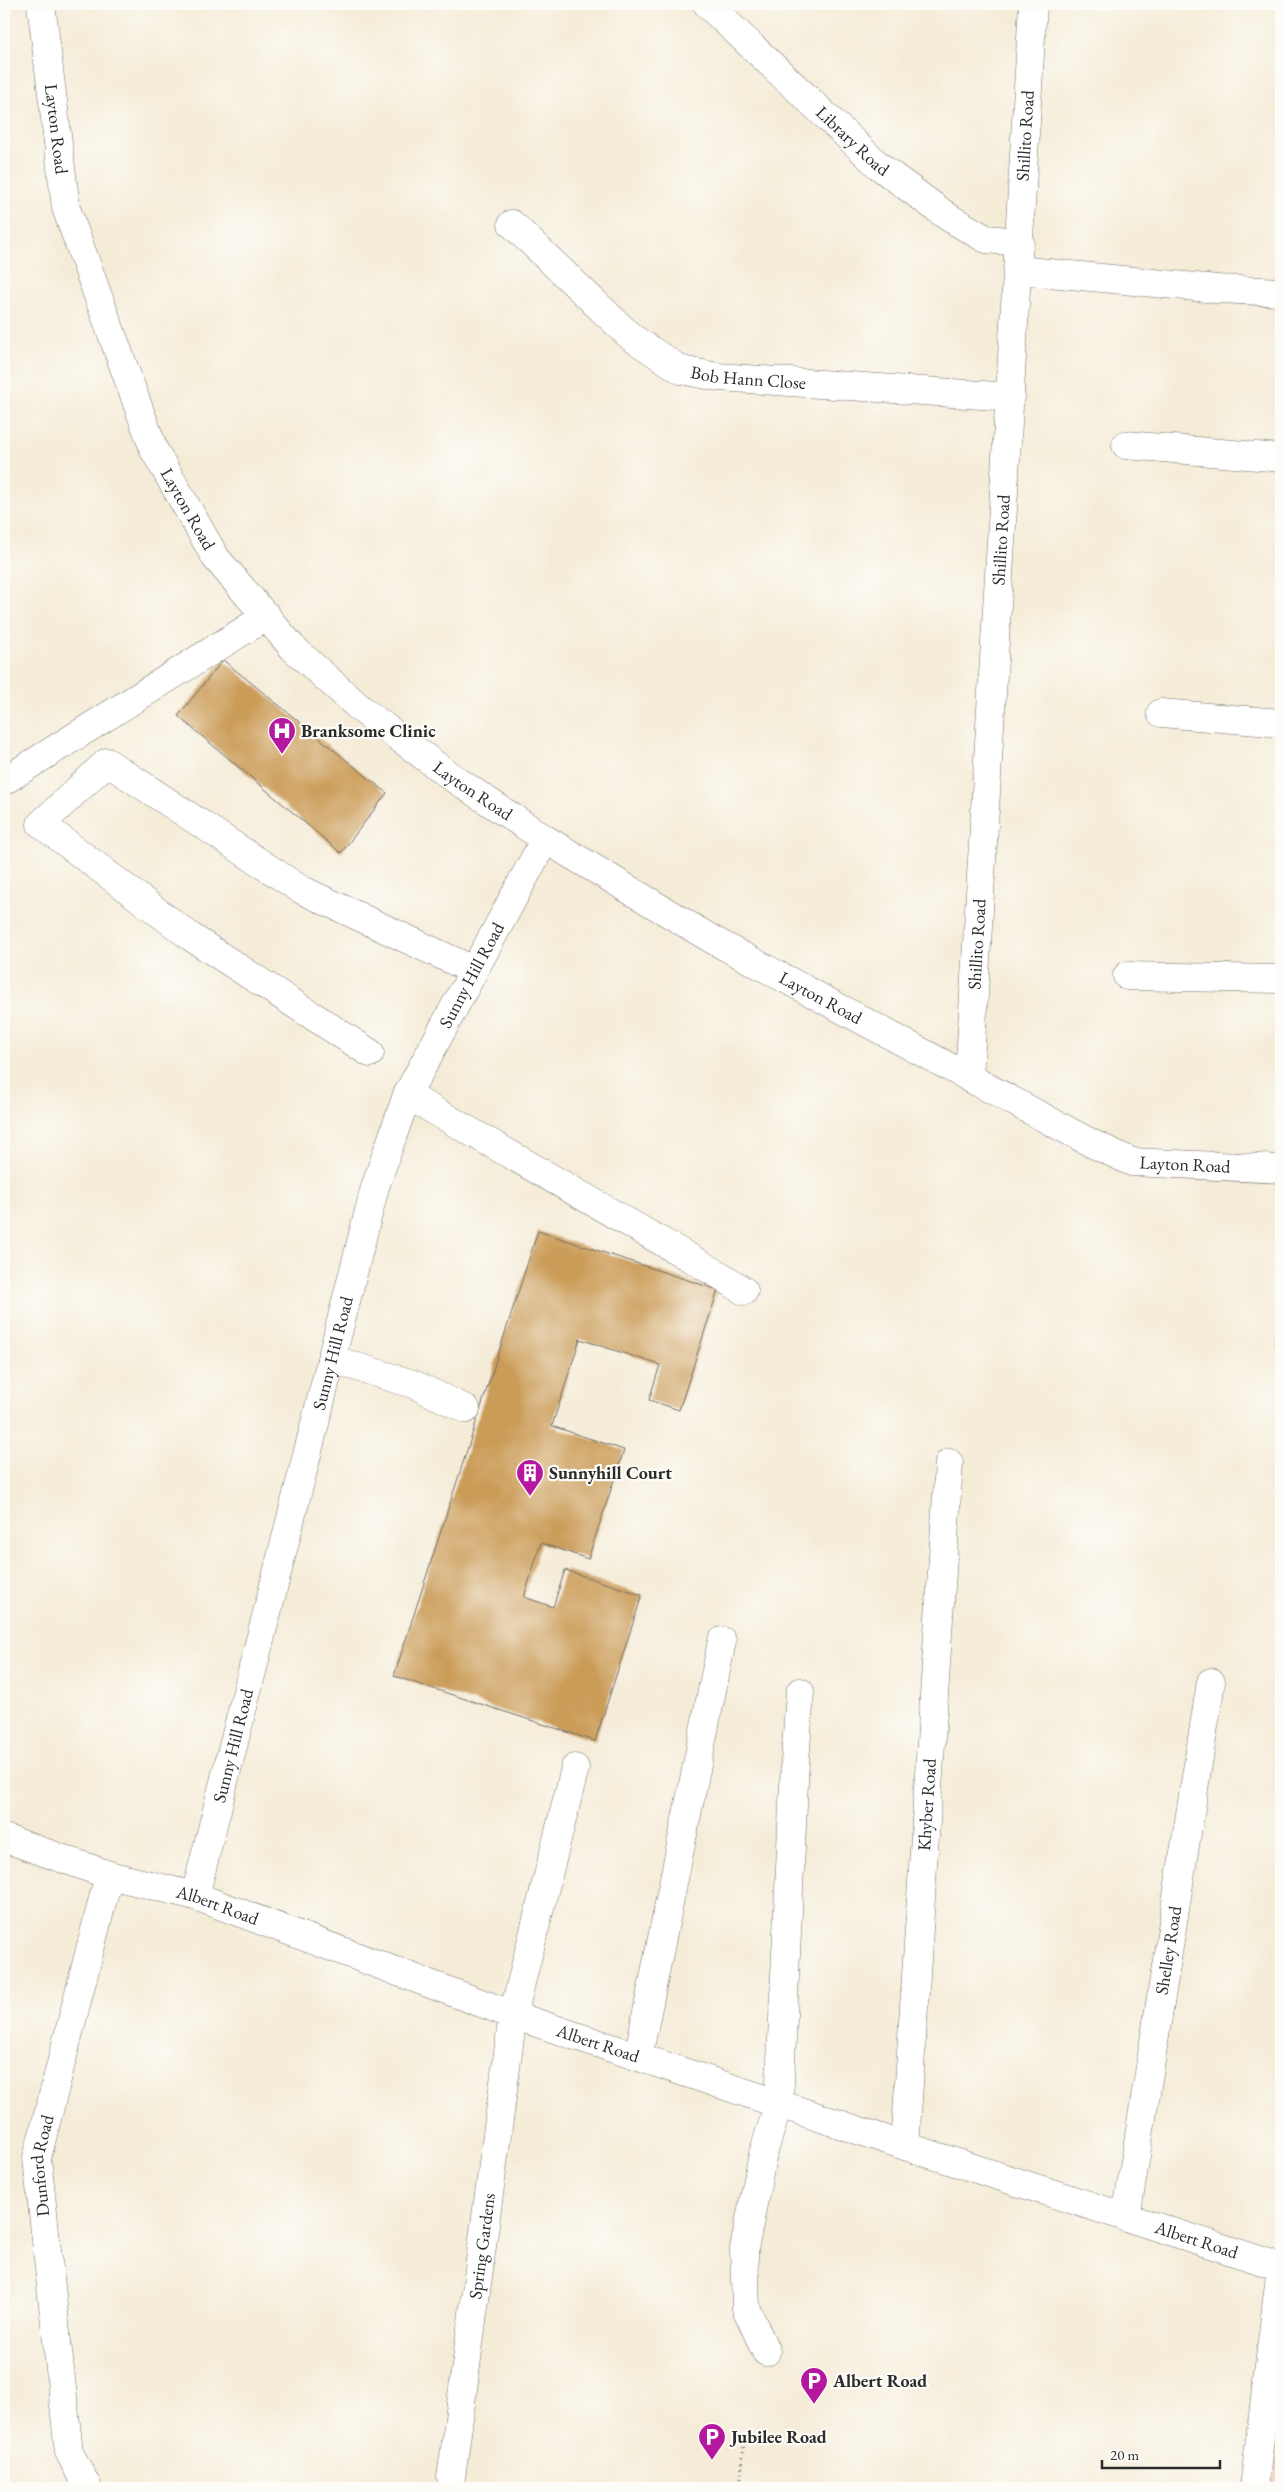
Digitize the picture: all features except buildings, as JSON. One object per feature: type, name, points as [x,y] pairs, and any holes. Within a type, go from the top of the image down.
[{"type":"street","name":"Layton Road","points":[[41,4],[66,208],[151,441],[216,558],[294,648],[360,709],[450,776],[545,839],[713,940],[1091,1143],[1132,1162],[1281,1169]]},
{"type":"street","name":"Library Road","points":[[707,4],[879,166],[948,217],[986,240],[1020,242]]},
{"type":"street","name":"Shillito Road","points":[[969,1078],[1034,4]]},
{"type":"street","name":"Bob Hann Close","points":[[512,224],[631,337],[681,370],[718,377],[1011,397]]},
{"type":"street","points":[[1018,270],[1217,289],[1281,292]]},
{"type":"street","points":[[1126,445],[1281,458]]},
{"type":"street","points":[[4,781],[267,616]]},
{"type":"street","points":[[1161,713],[1281,723]]},
{"type":"street","points":[[370,1053],[191,937],[40,824],[107,762],[300,889],[473,970]]},
{"type":"street","name":"Sunny Hill Road","points":[[195,1896],[375,1187],[408,1095],[473,970],[545,839]]},
{"type":"street","points":[[1127,976],[1281,979]]},
{"type":"street","points":[[408,1095],[724,1277],[744,1291]]},
{"type":"street","points":[[331,1359],[413,1384],[466,1409]]},
{"type":"street","name":"Khyber Road","points":[[905,2146],[949,1464]]},
{"type":"street","points":[[638,2057],[722,1641]]},
{"type":"street","name":"Shelley Road","points":[[1126,2218],[1211,1682]]},
{"type":"street","points":[[766,2352],[746,2308],[744,2249],[763,2154],[778,2103],[800,1692]]},
{"type":"street","name":"Spring Gardens","points":[[450,2478],[513,2015],[575,1768]]},
{"type":"street","name":"Albert Road","points":[[4,1838],[109,1874],[195,1896],[513,2015],[905,2146],[1281,2267]]},
{"type":"street","name":"Dunford Road","points":[[88,2488],[69,2452],[37,2158],[109,1874]]},
{"type":"street","points":[[1254,2488],[1281,2267]]},
{"type":"path","points":[[740,2488],[744,2444]]},
{"type":"shaded area","points":[[1281,2265],[1281,2488],[1254,2488]]},
{"type":"place","name":"Branksome Clinic","points":[[282,755]]},
{"type":"place","name":"Sunnyhill Court","points":[[530,1497]]},
{"type":"place","name":"Albert Road","points":[[814,2405]]},
{"type":"place","name":"Jubilee Road","points":[[712,2461]]}]
